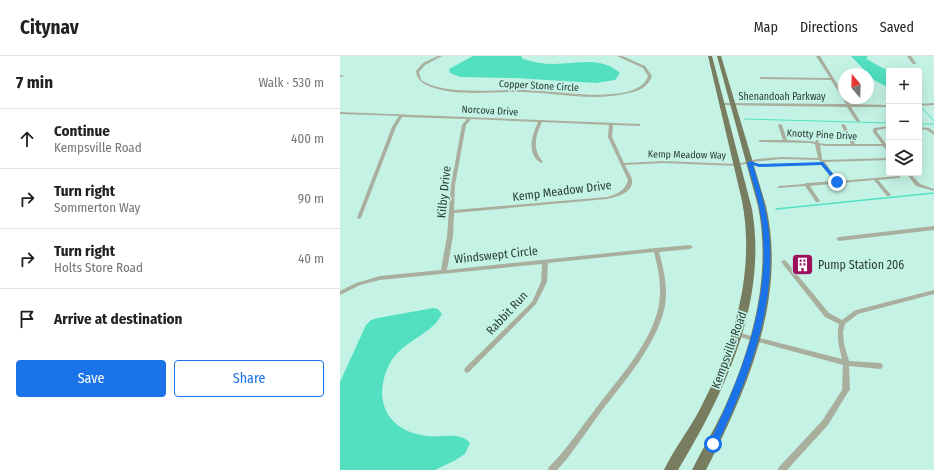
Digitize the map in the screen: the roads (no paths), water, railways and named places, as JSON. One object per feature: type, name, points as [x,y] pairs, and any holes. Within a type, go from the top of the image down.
[{"type":"main road","name":"Kempsville Road","points":[[671,470],[704,412],[726,364],[745,303],[751,252],[748,210],[710,56]]},
{"type":"main road","name":"Kempsville Road","points":[[699,470],[723,424],[737,391],[755,339],[765,288],[767,247],[763,211],[719,56]]},
{"type":"street","name":"Copper Stone Circle","points":[[440,56],[424,64],[417,74],[418,78],[425,84],[440,88],[533,91],[600,96],[632,91],[643,86],[650,79],[647,69],[619,56]]},
{"type":"street","points":[[818,56],[858,121]]},
{"type":"street","points":[[909,56],[914,63]]},
{"type":"street","points":[[761,78],[832,79]]},
{"type":"street","name":"Shenandoah Parkway","points":[[722,104],[886,106]]},
{"type":"street","points":[[922,105],[934,104]]},
{"type":"street","name":"Norcova Drive","points":[[340,113],[639,125]]},
{"type":"street","points":[[359,218],[394,127],[401,116]]},
{"type":"street","name":"Kilby Drive","points":[[444,272],[450,236],[453,185],[465,123],[470,118]]},
{"type":"street","points":[[541,121],[534,140],[535,155],[541,162]]},
{"type":"street","name":"Kemp Meadow Drive","points":[[451,212],[612,197],[622,193],[630,184],[630,180],[624,164],[610,137],[611,124]]},
{"type":"street","points":[[780,125],[784,141]]},
{"type":"street","points":[[843,125],[854,145]]},
{"type":"street","points":[[884,145],[875,132],[875,129],[886,127]]},
{"type":"street","points":[[922,129],[928,130],[934,134]]},
{"type":"street","name":"Knotty Pine Drive","points":[[760,141],[884,145]]},
{"type":"street","points":[[817,142],[821,161],[837,182]]},
{"type":"street","points":[[750,163],[757,160],[781,158],[821,161]]},
{"type":"street","points":[[750,163],[759,166],[886,158]]},
{"type":"street","name":"Kemp Meadow Way","points":[[624,164],[663,162],[750,163]]},
{"type":"street","points":[[910,176],[918,185],[934,190]]},
{"type":"street","points":[[779,187],[899,177]]},
{"type":"street","points":[[875,179],[889,195]]},
{"type":"street","points":[[806,184],[818,201]]},
{"type":"street","points":[[839,238],[934,228]]},
{"type":"street","name":"Windswept Circle","points":[[340,293],[358,284],[380,278],[690,247]]},
{"type":"street","points":[[552,470],[606,399],[652,334],[660,313],[663,297],[662,271],[656,250]]},
{"type":"street","name":"Rabbit Run","points":[[467,370],[534,303],[544,282],[545,262]]},
{"type":"street","points":[[784,262],[827,315],[842,323]]},
{"type":"street","points":[[782,470],[825,423],[846,390],[846,363],[841,344],[840,332],[842,323],[856,312],[934,292]]},
{"type":"street","points":[[736,334],[846,363],[880,366]]},
{"type":"waterway","points":[[863,56],[874,64]]},
{"type":"waterway","points":[[922,108],[934,121]]},
{"type":"waterway","points":[[745,119],[886,123]]},
{"type":"waterway","points":[[922,124],[934,124]]},
{"type":"waterway","points":[[776,209],[934,193]]},
{"type":"place","name":"Pump Station 206","points":[[802,265]]}]
